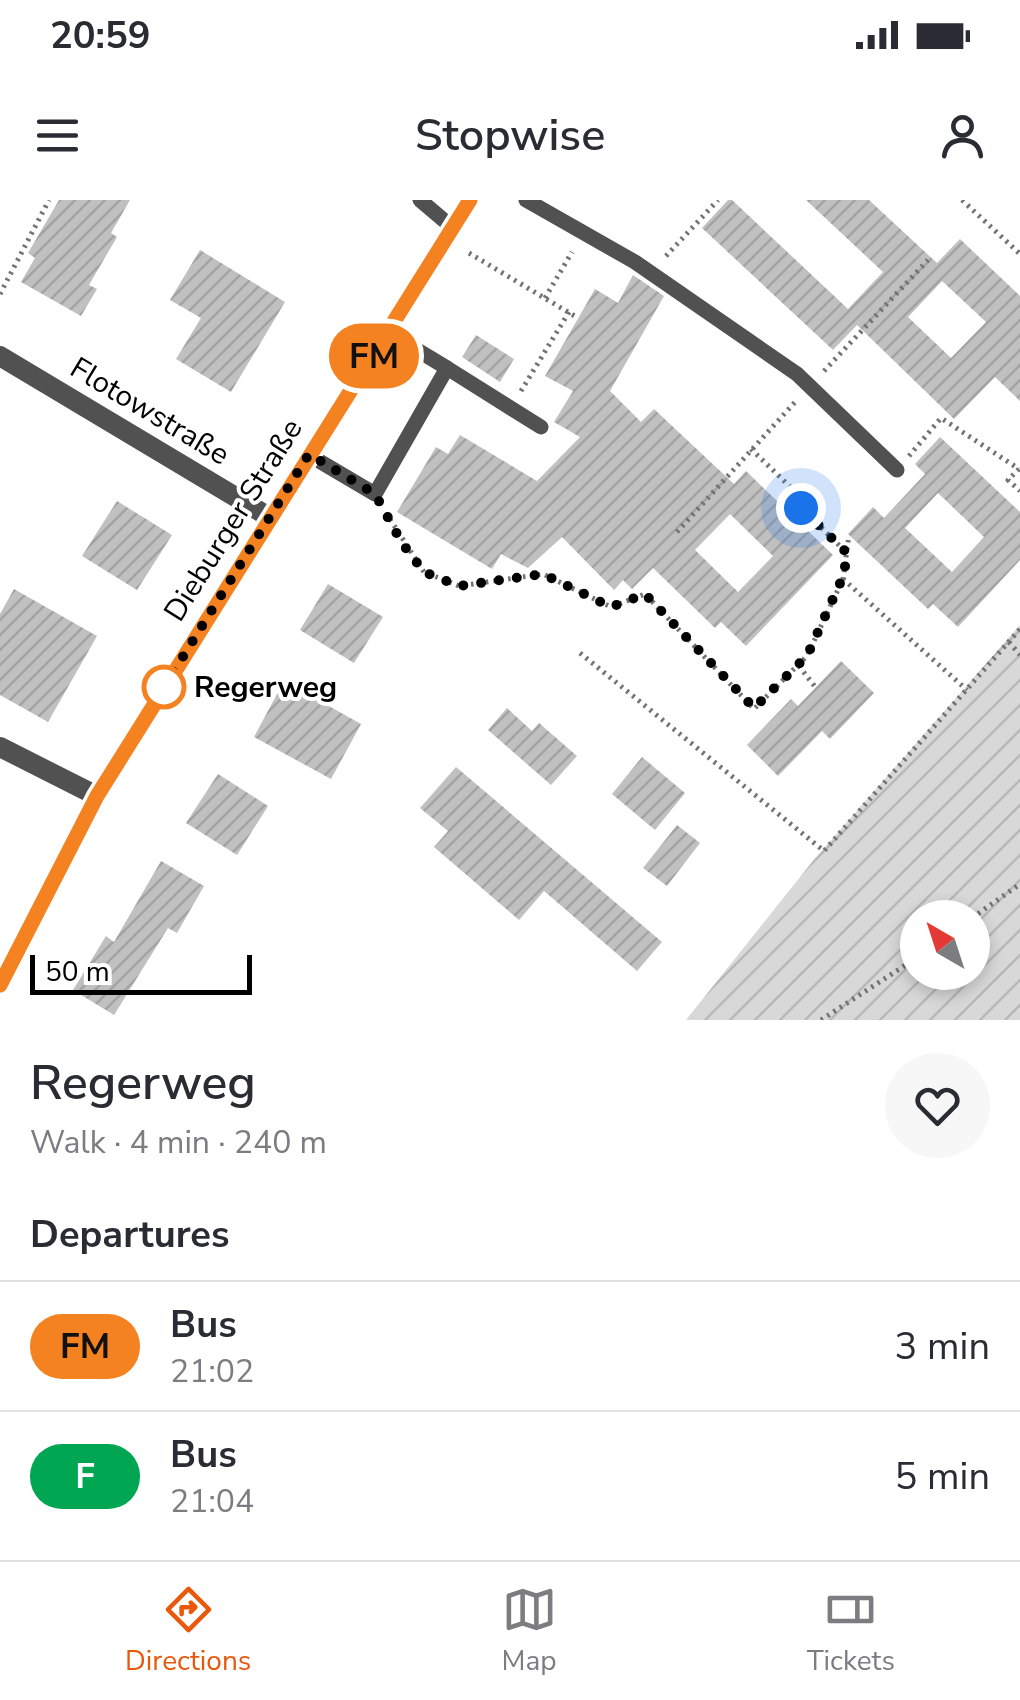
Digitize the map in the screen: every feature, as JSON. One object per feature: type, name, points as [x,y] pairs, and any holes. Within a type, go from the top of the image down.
[{"type":"main road","name":"Dieburger Straße","points":[[0,985],[97,796],[470,200]]},
{"type":"street","name":"Flotowstraße","points":[[0,356],[269,516]]},
{"type":"street","points":[[0,746],[97,796]]},
{"type":"lane","points":[[420,200],[453,228]]},
{"type":"lane","points":[[526,200],[651,273],[797,374],[897,470]]},
{"type":"lane","points":[[389,333],[540,428]]},
{"type":"lane","points":[[309,454],[375,494],[447,368]]},
{"type":"path","points":[[0,294],[48,200]]},
{"type":"path","points":[[651,273],[718,200]]},
{"type":"path","points":[[962,200],[1020,254]]},
{"type":"path","points":[[545,298],[583,232]]},
{"type":"path","points":[[469,252],[578,318]]},
{"type":"path","points":[[511,408],[569,312]]},
{"type":"path","points":[[897,470],[941,418],[1019,468],[1008,480],[1020,491]]},
{"type":"path","points":[[751,449],[806,502],[801,508],[848,554]]},
{"type":"path","points":[[375,494],[402,543],[424,572],[459,586],[543,574],[611,607],[645,594],[754,708],[799,666],[842,579],[849,535]]},
{"type":"path","points":[[842,579],[966,690]]},
{"type":"path","points":[[580,652],[824,851],[1020,629]]},
{"type":"path","points":[[1009,642],[1020,655]]},
{"type":"path","points":[[799,666],[816,688]]},
{"type":"path","points":[[990,905],[1020,884]]},
{"type":"path","points":[[821,1020],[900,969]]},
{"type":"shaded area","points":[[1020,625],[1020,1020],[686,1020],[812,862]]},
{"type":"building","points":[[59,200],[130,200],[111,233],[117,237],[89,285],[97,289],[81,316],[21,282],[35,258],[28,253]]},
{"type":"building","points":[[732,200],[848,309],[883,272],[806,200],[869,200],[937,263],[960,239],[1020,296],[1020,401],[995,377],[954,419],[857,325],[833,350],[702,228]],"holes":[[[942,281],[986,322],[951,358],[908,317]]]},
{"type":"building","points":[[200,250],[285,302],[231,392],[176,359],[201,318],[170,300]]},
{"type":"building","points":[[633,275],[664,296],[610,391],[641,422],[654,409],[734,484],[746,471],[833,555],[746,646],[721,622],[715,628],[653,568],[632,589],[623,580],[614,590],[562,537],[528,568],[501,554],[492,569],[397,512],[436,447],[448,454],[460,435],[537,481],[580,437],[554,422],[573,391],[545,376],[595,289],[618,303]],"holes":[[[730,514],[773,556],[738,592],[695,550]]]},
{"type":"building","points":[[476,335],[514,359],[500,382],[462,357]]},
{"type":"building","points":[[940,437],[1020,512],[1020,560],[958,627],[933,604],[928,609],[848,534],[873,507],[884,518],[925,474],[915,464]],"holes":[[[938,493],[984,537],[952,572],[905,528]]]},
{"type":"building","points":[[117,501],[172,535],[137,590],[82,556]]},
{"type":"building","points":[[328,584],[383,617],[354,663],[300,630]]},
{"type":"building","points":[[14,589],[97,636],[48,722],[0,695],[0,614]]},
{"type":"building","points":[[841,661],[874,693],[830,739],[822,731],[778,776],[747,745],[791,699],[798,706]]},
{"type":"building","points":[[284,681],[361,724],[331,779],[254,737]]},
{"type":"building","points":[[507,708],[532,731],[539,723],[577,756],[551,785],[488,730]]},
{"type":"building","points":[[642,757],[685,793],[655,830],[612,794]]},
{"type":"building","points":[[456,767],[662,942],[637,971],[544,891],[519,920],[434,847],[448,831],[420,808]]},
{"type":"building","points":[[218,774],[268,806],[237,855],[186,823]]},
{"type":"building","points":[[677,825],[700,843],[667,886],[643,868]]},
{"type":"building","points":[[161,861],[204,886],[177,933],[168,928],[114,1015],[73,990],[106,936],[114,942]]},
{"type":"bus line","name":"FM","points":[[0,985],[97,796],[470,200]]},
{"type":"place","name":"Regerweg","points":[[164,687]]},
{"type":"route","points":[[164,687],[309,454],[375,494],[402,543],[424,572],[459,586],[543,574],[611,607],[645,594],[754,708],[807,656],[842,579],[848,554],[801,508]]}]
